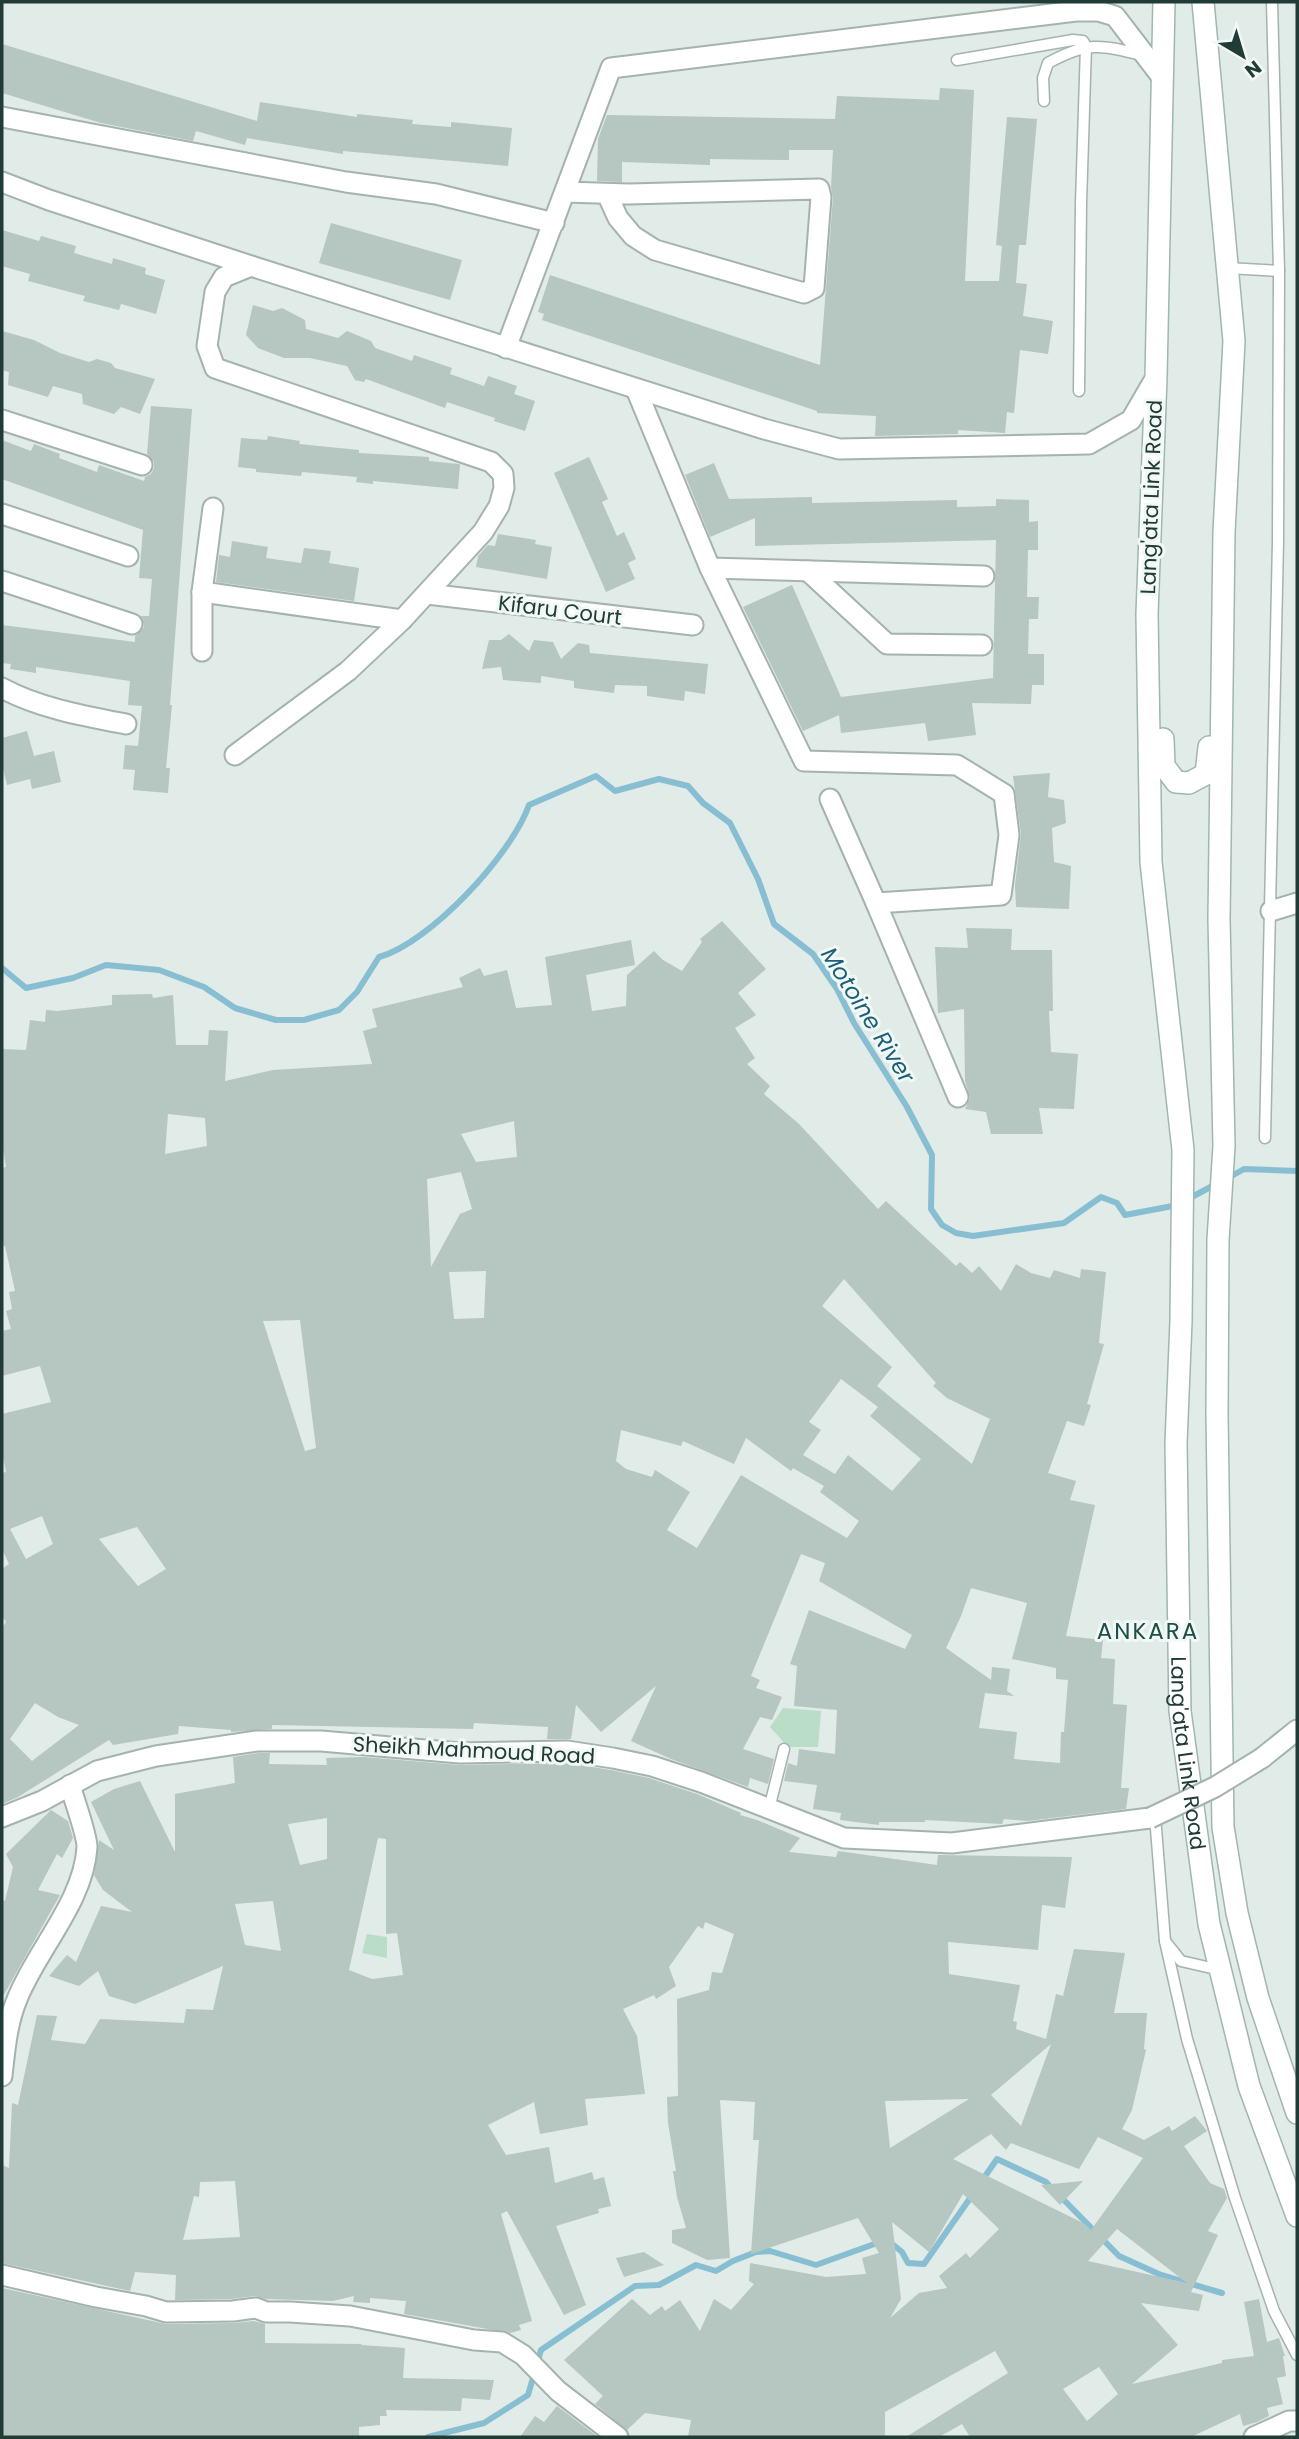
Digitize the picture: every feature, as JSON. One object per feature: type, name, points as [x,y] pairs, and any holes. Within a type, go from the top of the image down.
[{"type":"main road","name":"Lang'ata Link Road","points":[[1164,2],[1156,377],[1147,614],[1151,862],[1183,1150],[1176,1443],[1180,1711],[1209,1924],[1249,2086],[1297,2216]]},
{"type":"main road","points":[[1147,614],[1160,674],[1164,766],[1176,782],[1189,783],[1206,774],[1209,747],[1213,602],[1224,533],[1234,341],[1203,2]]},
{"type":"main road","name":"Lang'ata Link Road","points":[[1224,533],[1219,919],[1224,1146],[1218,1240],[1217,1414],[1223,1827],[1237,1913],[1258,1998],[1297,2113]]},
{"type":"street","points":[[506,348],[611,68],[1062,13],[1098,11],[1115,16],[1161,76]]},
{"type":"street","points":[[2,117],[346,182],[436,194],[554,223]]},
{"type":"street","points":[[2,182],[49,200],[506,348],[764,429],[839,449],[1089,444],[1132,420],[1156,377]]},
{"type":"street","points":[[565,191],[607,194],[818,189],[821,197],[814,288],[804,293],[655,250],[633,236],[618,218],[607,194]]},
{"type":"street","points":[[235,755],[348,671],[402,620],[488,524],[499,506],[504,488],[503,474],[491,462],[215,368],[207,346],[215,292],[224,277],[251,266]]},
{"type":"street","points":[[636,389],[710,568],[804,761],[957,765],[1004,794],[1009,835],[1001,895],[876,903]]},
{"type":"street","points":[[2,420],[142,465]]},
{"type":"street","points":[[202,651],[202,592],[213,508]]},
{"type":"street","points":[[2,514],[128,556]]},
{"type":"street","points":[[710,568],[984,576]]},
{"type":"street","points":[[808,571],[887,644],[982,645]]},
{"type":"street","points":[[2,582],[132,624]]},
{"type":"street","points":[[202,592],[402,620]]},
{"type":"street","name":"Kifaru Court","points":[[426,594],[693,625]]},
{"type":"street","points":[[2,688],[17,696],[74,714],[126,724]]},
{"type":"street","points":[[830,799],[958,1097]]},
{"type":"street","points":[[1271,911],[1297,904]]},
{"type":"street","name":"Sheikh Mahmoud Road","points":[[2,1817],[42,1801],[97,1771],[156,1756],[257,1741],[321,1741],[460,1753],[567,1751],[613,1758],[652,1766],[689,1778],[844,1838],[952,1843],[1153,1817],[1216,1787],[1262,1758],[1297,1730]]},
{"type":"street","points":[[2,2076],[6,2037],[17,1999],[32,1966],[80,1884],[87,1845],[70,1785]]},
{"type":"street","points":[[2,2275],[166,2312],[256,2308],[266,2312],[375,2320],[474,2340],[502,2342],[523,2355],[558,2391],[618,2437]]},
{"type":"street","points":[[1254,2437],[1289,2421],[1297,2421]]},
{"type":"lane","points":[[1265,1138],[1278,541],[1279,271],[1272,2]]},
{"type":"lane","points":[[957,60],[1073,40],[1083,41],[1086,46],[1079,391]]},
{"type":"lane","points":[[1044,102],[1043,78],[1048,63],[1086,46],[1107,46],[1145,55]]},
{"type":"lane","points":[[1227,268],[1279,271]]},
{"type":"lane","points":[[769,1809],[784,1749]]},
{"type":"lane","points":[[1153,1817],[1165,1941],[1187,2039],[1235,2198],[1274,2311],[1297,2355]]},
{"type":"lane","points":[[1165,1941],[1181,1961],[1220,1970]]},
{"type":"green space","points":[[783,1708],[821,1711],[818,1747],[788,1747],[770,1727]]},
{"type":"green space","points":[[367,1934],[387,1937],[387,1958],[362,1953]]},
{"type":"building","points":[[2,44],[257,121],[260,102],[357,117],[357,114],[413,120],[412,124],[451,127],[451,122],[512,128],[508,166],[343,151],[343,154],[247,138],[245,145],[196,131],[193,141],[101,123],[2,93]]},
{"type":"building","points":[[940,88],[974,90],[965,281],[999,281],[1002,246],[996,245],[1007,117],[1037,119],[1026,245],[1019,245],[1016,283],[1027,284],[1023,316],[1053,321],[1048,354],[1020,350],[1014,413],[1007,412],[1005,433],[958,430],[958,434],[875,436],[876,416],[817,413],[542,320],[544,314],[538,312],[550,275],[820,365],[833,198],[833,150],[789,150],[789,160],[710,159],[710,165],[622,162],[622,182],[597,181],[598,139],[607,115],[835,119],[837,96],[939,100]]},
{"type":"building","points":[[331,223],[462,260],[450,300],[319,263]]},
{"type":"building","points":[[2,230],[39,241],[41,236],[76,246],[74,253],[112,264],[113,258],[146,268],[145,274],[165,280],[156,314],[121,304],[119,310],[83,301],[85,296],[28,281],[30,274],[2,266]]},
{"type":"building","points":[[253,305],[273,311],[282,308],[305,320],[306,329],[338,338],[347,331],[371,341],[375,348],[412,361],[414,355],[452,368],[450,374],[484,386],[488,376],[517,386],[514,394],[535,401],[525,431],[447,402],[445,408],[366,379],[364,382],[355,380],[347,366],[310,358],[284,358],[258,348],[246,335]]},
{"type":"building","points":[[2,331],[34,340],[60,353],[89,362],[97,359],[111,363],[115,368],[155,379],[140,414],[121,407],[114,414],[83,404],[82,394],[53,386],[48,397],[8,385],[9,372],[2,370]]},
{"type":"building","points":[[151,406],[192,409],[166,768],[170,768],[168,793],[133,790],[135,770],[123,769],[125,745],[138,746],[142,706],[128,705],[130,681],[36,667],[36,673],[10,669],[11,664],[2,663],[2,625],[135,642],[135,636],[144,627],[141,616],[149,616],[152,579],[139,578],[143,530],[2,479],[2,440],[31,451],[34,444],[60,454],[59,458],[97,472],[99,465],[144,481],[154,468],[154,462],[147,454]]},
{"type":"building","points":[[268,436],[300,441],[299,444],[359,450],[359,453],[429,457],[429,461],[460,464],[458,489],[373,481],[373,484],[356,482],[357,477],[302,472],[301,476],[256,472],[256,469],[238,467],[241,438],[267,440]]},
{"type":"building","points":[[589,457],[608,499],[602,502],[617,536],[624,532],[636,559],[628,563],[635,579],[606,592],[554,473]]},
{"type":"building","points":[[714,463],[729,499],[812,497],[812,503],[957,500],[957,507],[996,506],[996,499],[1029,500],[1029,522],[1038,521],[1038,550],[1028,550],[1027,597],[1039,597],[1038,619],[1029,619],[1028,654],[1044,654],[1044,685],[1032,685],[1031,704],[972,703],[976,735],[928,741],[925,723],[841,733],[839,715],[803,731],[743,607],[792,585],[841,697],[993,678],[996,540],[755,546],[755,518],[710,537],[685,475]]},
{"type":"building","points":[[498,534],[536,540],[535,544],[552,547],[547,579],[476,567],[478,556],[488,545],[495,546]]},
{"type":"building","points":[[232,541],[268,547],[266,558],[301,563],[304,548],[331,551],[329,563],[359,568],[354,601],[216,582],[219,555],[230,557]]},
{"type":"building","points":[[509,634],[529,651],[534,640],[553,642],[561,659],[578,643],[589,645],[590,653],[708,664],[705,694],[685,691],[684,701],[647,696],[647,686],[615,685],[614,693],[574,688],[574,681],[541,676],[541,683],[503,680],[501,667],[482,669],[489,640],[501,640]]},
{"type":"building","points":[[27,731],[34,756],[54,751],[61,782],[32,789],[30,779],[7,785],[2,764],[2,738]]},
{"type":"building","points":[[1050,773],[1048,797],[1064,800],[1066,823],[1052,828],[1054,862],[1071,866],[1069,909],[1016,907],[1015,885],[1021,834],[1013,776]]},
{"type":"building","points":[[722,921],[766,969],[738,993],[756,1015],[735,1028],[755,1058],[747,1064],[770,1086],[764,1094],[799,1124],[878,1209],[886,1201],[956,1266],[960,1262],[972,1273],[979,1266],[1001,1291],[1016,1264],[1031,1273],[1050,1278],[1054,1270],[1080,1278],[1081,1269],[1106,1272],[1099,1343],[1104,1344],[1087,1404],[1091,1405],[1084,1426],[1067,1421],[1048,1473],[1076,1481],[1070,1500],[1095,1505],[1066,1636],[1103,1640],[1101,1658],[1115,1659],[1113,1704],[1127,1705],[1121,1788],[1129,1788],[1126,1809],[1028,1821],[1004,1819],[1002,1824],[925,1820],[879,1822],[879,1825],[840,1820],[841,1813],[813,1809],[817,1785],[784,1781],[788,1763],[797,1766],[799,1749],[835,1754],[837,1710],[794,1706],[797,1666],[790,1664],[809,1610],[905,1649],[912,1635],[819,1581],[825,1563],[801,1554],[751,1676],[760,1680],[756,1688],[782,1697],[772,1720],[760,1717],[743,1749],[774,1759],[768,1784],[750,1778],[748,1787],[671,1759],[631,1741],[656,1686],[601,1732],[576,1705],[571,1739],[547,1739],[548,1727],[474,1723],[473,1729],[272,1725],[272,1729],[231,1732],[179,1726],[178,1734],[113,1745],[109,1740],[18,1797],[2,1804],[2,1628],[6,1622],[2,1616],[2,1569],[9,1564],[2,1549],[2,1473],[6,1472],[2,1452],[2,1414],[51,1402],[40,1366],[2,1376],[2,1331],[11,1329],[6,1311],[12,1309],[9,1292],[15,1291],[5,1246],[2,1246],[2,1168],[6,1167],[2,1143],[2,1049],[26,1050],[30,1020],[45,1022],[46,1010],[112,1005],[112,995],[152,994],[153,998],[173,995],[176,1045],[208,1045],[209,1030],[228,1031],[225,1081],[273,1070],[372,1064],[363,1031],[377,1027],[372,1009],[463,987],[459,978],[480,968],[484,976],[507,970],[516,1008],[552,1005],[545,957],[631,940],[635,965],[586,975],[592,1011],[626,1006],[627,975],[654,951],[682,971],[702,942],[700,939]],"holes":[[[168,1114],[205,1118],[207,1146],[165,1154]],[[514,1121],[517,1157],[476,1162],[461,1134]],[[461,1172],[472,1209],[460,1214],[431,1267],[427,1179]],[[486,1271],[484,1318],[454,1319],[449,1272]],[[844,1279],[936,1383],[933,1386],[947,1398],[990,1419],[972,1464],[877,1386],[892,1367],[822,1306]],[[300,1320],[316,1448],[305,1451],[263,1321]],[[841,1379],[878,1407],[870,1416],[921,1459],[892,1491],[848,1455],[835,1474],[803,1455],[821,1430],[809,1422]],[[621,1430],[681,1446],[683,1441],[734,1464],[746,1438],[791,1471],[793,1468],[824,1486],[820,1492],[859,1521],[847,1538],[741,1475],[697,1548],[667,1530],[690,1492],[655,1470],[652,1477],[626,1469],[616,1461]],[[42,1516],[53,1544],[26,1559],[10,1529]],[[137,1527],[166,1569],[138,1586],[99,1539]],[[971,1588],[1027,1603],[1012,1659],[1056,1668],[1056,1679],[1068,1680],[1060,1763],[1014,1759],[1017,1732],[979,1728],[985,1693],[1014,1696],[1007,1691],[1010,1669],[992,1667],[991,1680],[946,1648]],[[35,1703],[58,1717],[79,1725],[32,1761],[10,1739]]]},
{"type":"building","points":[[966,928],[1012,929],[1011,950],[1052,950],[1053,1011],[1049,1011],[1051,1052],[1078,1054],[1074,1109],[1039,1108],[1043,1134],[991,1134],[986,1112],[965,1109],[970,1098],[965,1081],[964,1009],[938,1013],[935,947],[968,948]]},
{"type":"building","points":[[270,1753],[269,1764],[327,1765],[326,1758],[364,1757],[459,1765],[566,1763],[649,1778],[697,1794],[741,1813],[740,1815],[800,1838],[789,1852],[836,1857],[838,1851],[937,1865],[938,1855],[1072,1857],[1065,1908],[1042,1905],[1038,1950],[948,1942],[949,1974],[1020,1985],[1013,2021],[1017,2022],[1016,2029],[1046,2039],[1056,1994],[1063,1996],[1074,1949],[1125,1953],[1114,2013],[1147,2013],[1146,2050],[1132,2110],[1122,2129],[1144,2140],[1169,2126],[1172,2131],[1195,2116],[1207,2131],[1184,2146],[1210,2183],[1224,2189],[1227,2198],[1208,2231],[1218,2235],[1191,2292],[1203,2295],[1199,2311],[1141,2303],[1178,2345],[1132,2384],[1222,2363],[1222,2360],[1254,2356],[1244,2302],[1259,2299],[1267,2342],[1279,2338],[1285,2356],[1286,2376],[1277,2378],[1283,2404],[1267,2408],[1269,2416],[1257,2422],[1243,2426],[1240,2414],[1191,2437],[970,2437],[962,2424],[939,2437],[906,2437],[1008,2373],[995,2351],[885,2412],[885,2437],[688,2437],[691,2420],[645,2413],[627,2430],[595,2404],[603,2396],[564,2360],[632,2299],[650,2315],[662,2306],[665,2311],[680,2300],[700,2331],[714,2299],[731,2310],[754,2284],[749,2281],[750,2263],[826,2277],[866,2274],[862,2258],[879,2253],[858,2218],[751,2254],[759,2140],[753,2140],[755,2102],[720,2100],[730,2258],[707,2260],[672,2243],[672,2230],[686,2228],[677,2197],[673,2171],[676,2171],[668,2123],[667,2097],[678,2096],[677,1999],[709,1990],[712,1972],[722,1973],[734,1934],[705,1922],[703,1929],[698,1926],[669,1967],[676,1986],[656,1999],[654,1995],[623,2009],[637,2036],[645,2094],[585,2099],[588,2125],[540,2134],[534,2102],[488,2125],[506,2155],[549,2147],[555,2183],[592,2172],[594,2180],[604,2177],[611,2206],[598,2209],[599,2213],[556,2226],[586,2305],[564,2315],[507,2211],[501,2214],[532,2321],[519,2325],[521,2330],[510,2333],[404,2314],[406,2301],[370,2298],[370,2303],[353,2302],[354,2296],[333,2301],[266,2299],[255,2296],[175,2300],[176,2275],[135,2272],[130,2291],[2,2263],[2,2165],[9,2168],[12,2103],[18,2105],[37,2015],[57,2016],[51,2040],[85,2044],[100,2019],[184,2023],[186,2009],[213,2010],[223,1966],[135,2004],[109,1996],[98,1971],[79,1986],[49,1976],[67,1955],[76,1962],[101,1906],[132,1912],[103,1890],[94,1875],[99,1840],[114,1850],[91,1802],[114,1789],[140,1781],[175,1852],[175,1794],[235,1783],[233,1757]],"holes":[[[327,1818],[327,1859],[300,1865],[288,1824]],[[378,1838],[386,1839],[386,1934],[397,1933],[403,1975],[372,1979],[349,1970]],[[273,1901],[281,1951],[245,1945],[235,1904]],[[1051,2044],[1021,2126],[991,2095]],[[969,2099],[890,2148],[885,2101]],[[991,2134],[1006,2150],[1011,2143],[1079,2169],[1098,2137],[1143,2158],[1091,2230],[1085,2224],[953,2159]],[[235,2181],[240,2237],[183,2240],[194,2196],[199,2197],[200,2182]],[[963,2194],[999,2229],[970,2258],[966,2253],[939,2276],[947,2288],[919,2293],[890,2318],[901,2299],[892,2222],[929,2252]],[[1117,2229],[1187,2283],[1088,2261]],[[1099,2367],[1118,2394],[1087,2421],[1063,2389]]]},
{"type":"building","points":[[51,1810],[68,1821],[73,1838],[62,1858],[57,1854],[38,1890],[60,1895],[2,1998],[2,1900],[5,1901],[13,1867],[6,1854]]},
{"type":"building","points":[[1083,2181],[1060,2205],[1041,2185]]},
{"type":"building","points":[[644,2252],[664,2265],[624,2277],[616,2258]]},
{"type":"building","points":[[2,2288],[166,2324],[254,2321],[265,2324],[265,2343],[362,2344],[405,2348],[403,2378],[494,2380],[490,2400],[462,2398],[461,2411],[386,2410],[387,2416],[380,2416],[380,2425],[359,2427],[359,2437],[2,2437]]},
{"type":"building","points":[[557,2406],[598,2437],[520,2437],[535,2416],[544,2422]]},
{"type":"waterway","name":"Motoine River","points":[[2,968],[26,988],[73,978],[106,965],[159,970],[204,987],[235,1008],[276,1020],[304,1020],[339,1010],[357,992],[379,957],[422,934],[467,894],[506,847],[529,805],[596,776],[615,791],[659,779],[688,786],[703,803],[730,823],[758,879],[774,924],[813,954],[837,989],[854,1023],[907,1107],[932,1155],[931,1209],[942,1225],[956,1233],[973,1236],[1064,1223],[1101,1197],[1117,1203],[1125,1215],[1178,1205]]},
{"type":"waterway","name":"Motoine River","points":[[1228,1178],[1244,1169],[1297,1171]]},
{"type":"waterway","name":"Motoine River","points":[[1188,1199],[1218,1183]]},
{"type":"waterway","points":[[981,2182],[997,2159],[1046,2182],[1052,2189]]},
{"type":"waterway","points":[[891,2243],[902,2252],[908,2263],[924,2264],[973,2194]]},
{"type":"waterway","points":[[1060,2196],[1119,2256],[1161,2275],[1222,2293]]},
{"type":"waterway","points":[[428,2437],[484,2423],[528,2395],[541,2350],[635,2286],[659,2285],[696,2265],[716,2271],[756,2252],[770,2251],[816,2265],[880,2242]]},
{"type":"district","name":"ANKARA","points":[[1148,1631]]}]
